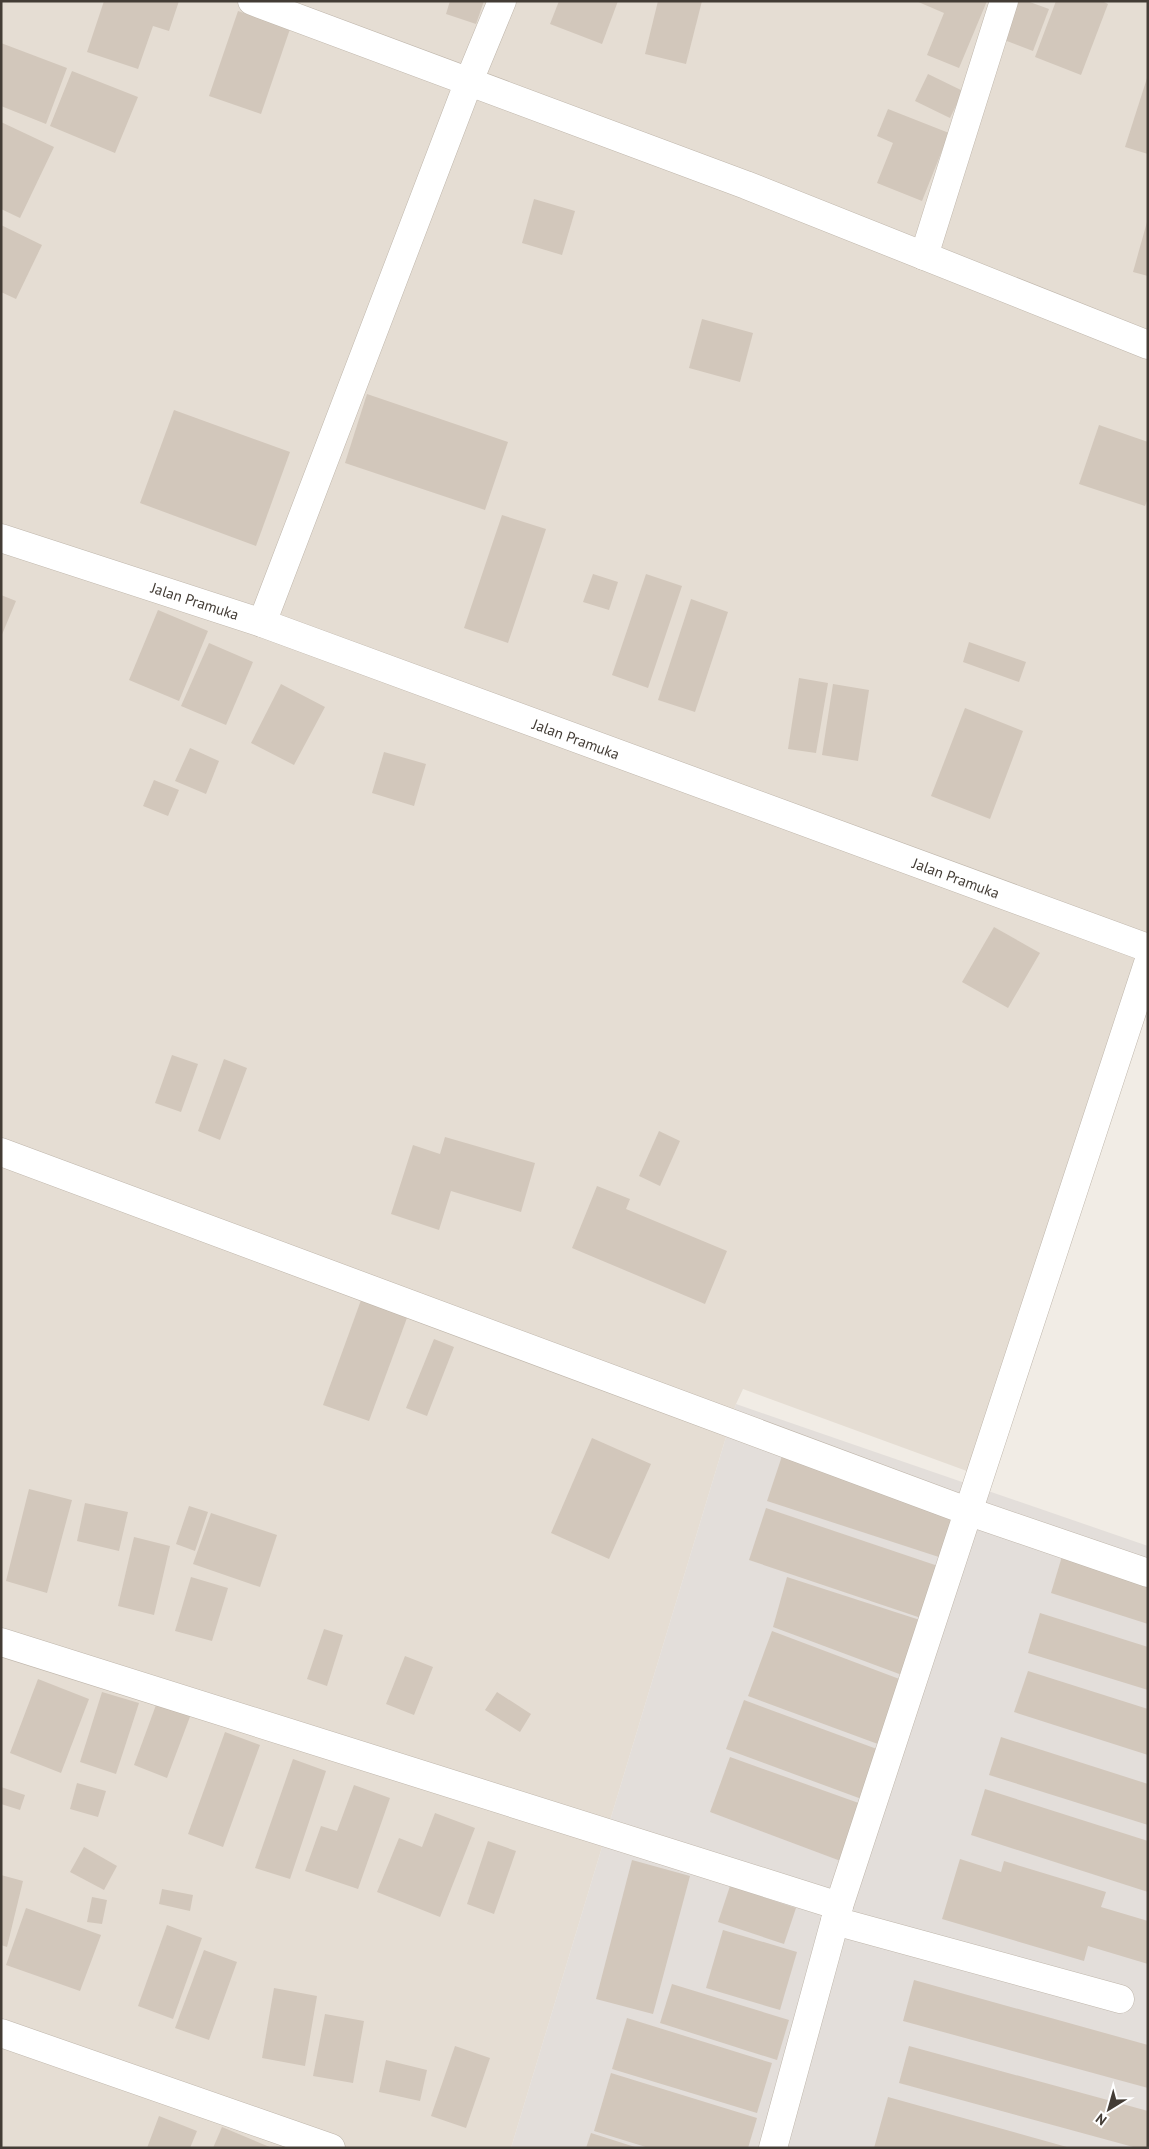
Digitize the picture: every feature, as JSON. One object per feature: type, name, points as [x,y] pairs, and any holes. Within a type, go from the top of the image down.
[{"type":"street","points":[[252,1],[746,185],[1148,345]]},
{"type":"street","points":[[262,623],[469,81],[502,1]]},
{"type":"street","points":[[924,256],[1004,1]]},
{"type":"street","name":"Jalan Pramuka","points":[[1,538],[262,623],[1148,948]]},
{"type":"street","points":[[773,2148],[837,1913],[967,1511],[1148,963]]},
{"type":"street","points":[[1,1152],[967,1511],[1148,1573]]},
{"type":"street","points":[[1,1642],[837,1913],[1120,1999]]},
{"type":"street","points":[[1,2034],[331,2148]]},
{"type":"shaded area","points":[[1,1],[1148,1],[1148,945],[975,1474],[743,1389],[736,1404],[511,2148],[1,2148]]},
{"type":"shaded area","points":[[736,1404],[1148,1546],[1148,2148],[511,2148]]},
{"type":"building","points":[[104,1],[179,1],[169,31],[153,26],[138,69],[87,52]]},
{"type":"building","points":[[450,1],[484,1],[476,24],[446,14]]},
{"type":"building","points":[[559,1],[618,1],[602,44],[550,24]]},
{"type":"building","points":[[658,1],[702,1],[686,64],[645,54]]},
{"type":"building","points":[[916,1],[987,1],[959,68],[927,55],[944,13]]},
{"type":"building","points":[[1013,1],[1027,1],[1049,9],[1033,51],[999,38]]},
{"type":"building","points":[[1056,1],[1102,1],[1108,4],[1081,75],[1035,57]]},
{"type":"building","points":[[238,11],[290,29],[261,114],[209,96]]},
{"type":"building","points":[[1,43],[67,68],[46,124],[1,106]]},
{"type":"building","points":[[72,71],[138,97],[115,153],[50,126]]},
{"type":"building","points":[[928,74],[963,91],[950,118],[915,101]]},
{"type":"building","points":[[1148,75],[1148,154],[1125,147]]},
{"type":"building","points":[[888,109],[949,133],[922,201],[877,183],[893,143],[877,136]]},
{"type":"building","points":[[1,122],[54,147],[20,218],[1,209]]},
{"type":"building","points":[[534,199],[575,211],[562,255],[522,243]]},
{"type":"building","points":[[1148,222],[1148,276],[1133,272]]},
{"type":"building","points":[[1,225],[42,245],[16,299],[1,292]]},
{"type":"building","points":[[702,319],[753,333],[740,382],[689,368]]},
{"type":"building","points":[[367,394],[508,442],[485,510],[345,463]]},
{"type":"building","points":[[174,410],[290,452],[256,546],[140,503]]},
{"type":"building","points":[[1099,425],[1148,442],[1148,498],[1145,506],[1079,484]]},
{"type":"building","points":[[502,515],[546,529],[508,643],[464,628]]},
{"type":"building","points":[[593,574],[618,582],[609,610],[583,602]]},
{"type":"building","points":[[646,574],[682,586],[648,688],[612,675]]},
{"type":"building","points":[[1,595],[16,601],[1,637]]},
{"type":"building","points":[[691,599],[728,612],[695,712],[658,700]]},
{"type":"building","points":[[158,610],[208,631],[179,701],[129,680]]},
{"type":"building","points":[[969,642],[1026,662],[1019,682],[963,662]]},
{"type":"building","points":[[209,643],[253,662],[226,725],[181,706]]},
{"type":"building","points":[[799,678],[828,683],[816,753],[788,749]]},
{"type":"building","points":[[281,684],[325,707],[294,765],[251,743]]},
{"type":"building","points":[[833,684],[869,690],[858,761],[822,755]]},
{"type":"building","points":[[965,708],[1023,731],[990,819],[931,796]]},
{"type":"building","points":[[190,748],[219,761],[206,794],[175,781]]},
{"type":"building","points":[[384,752],[426,764],[414,806],[372,793]]},
{"type":"building","points":[[154,780],[179,790],[168,816],[143,806]]},
{"type":"building","points":[[994,927],[1040,953],[1008,1008],[962,982]]},
{"type":"building","points":[[172,1055],[198,1064],[181,1112],[155,1103]]},
{"type":"building","points":[[224,1059],[247,1068],[220,1140],[198,1131]]},
{"type":"building","points":[[659,1131],[680,1141],[660,1186],[639,1176]]},
{"type":"building","points":[[445,1137],[535,1163],[521,1212],[451,1191],[439,1230],[391,1214],[413,1145],[440,1154]]},
{"type":"building","points":[[597,1186],[630,1199],[626,1209],[727,1251],[705,1304],[572,1248]]},
{"type":"building","points":[[365,1289],[411,1307],[369,1421],[323,1405]]},
{"type":"building","points":[[434,1339],[454,1347],[427,1416],[406,1408]]},
{"type":"building","points":[[592,1438],[651,1464],[609,1559],[551,1533]]},
{"type":"building","points":[[782,1456],[960,1514],[945,1559],[767,1501]]},
{"type":"building","points":[[29,1489],[72,1500],[47,1593],[6,1581]]},
{"type":"building","points":[[85,1503],[128,1512],[119,1551],[77,1541]]},
{"type":"building","points":[[189,1506],[208,1512],[195,1551],[176,1544]]},
{"type":"building","points":[[766,1508],[941,1567],[924,1619],[749,1560]]},
{"type":"building","points":[[211,1513],[277,1535],[260,1587],[193,1564]]},
{"type":"building","points":[[134,1537],[170,1546],[154,1615],[118,1606]]},
{"type":"building","points":[[1063,1553],[1148,1580],[1148,1624],[1051,1593]]},
{"type":"building","points":[[191,1577],[228,1588],[212,1641],[175,1631]]},
{"type":"building","points":[[787,1577],[923,1621],[910,1678],[773,1627]]},
{"type":"building","points":[[1040,1613],[1148,1647],[1148,1690],[1028,1653]]},
{"type":"building","points":[[324,1629],[343,1635],[327,1686],[307,1679]]},
{"type":"building","points":[[772,1631],[910,1683],[886,1747],[748,1696]]},
{"type":"building","points":[[405,1656],[433,1667],[414,1715],[386,1704]]},
{"type":"building","points":[[1028,1671],[1148,1709],[1148,1755],[1014,1712]]},
{"type":"building","points":[[38,1679],[89,1699],[61,1773],[10,1753]]},
{"type":"building","points":[[102,1692],[139,1703],[116,1774],[80,1762]]},
{"type":"building","points":[[497,1692],[531,1714],[520,1732],[485,1710]]},
{"type":"building","points":[[160,1694],[194,1706],[167,1778],[134,1765]]},
{"type":"building","points":[[744,1700],[885,1752],[867,1801],[726,1749]]},
{"type":"building","points":[[225,1732],[260,1745],[223,1847],[188,1834]]},
{"type":"building","points":[[1001,1737],[1148,1784],[1148,1825],[989,1775]]},
{"type":"building","points":[[730,1757],[867,1806],[846,1863],[710,1812]]},
{"type":"building","points":[[293,1759],[326,1771],[290,1879],[255,1868]]},
{"type":"building","points":[[77,1783],[106,1791],[98,1817],[70,1809]]},
{"type":"building","points":[[354,1785],[390,1798],[358,1889],[305,1871],[321,1826],[337,1831]]},
{"type":"building","points":[[1,1787],[25,1795],[20,1810],[1,1804]]},
{"type":"building","points":[[985,1789],[1148,1841],[1148,1892],[971,1835]]},
{"type":"building","points":[[435,1813],[475,1828],[440,1917],[377,1892],[399,1838],[422,1847]]},
{"type":"building","points":[[488,1841],[516,1851],[494,1914],[467,1904]]},
{"type":"building","points":[[84,1847],[117,1866],[104,1890],[70,1872]]},
{"type":"building","points":[[960,1859],[1001,1872],[1004,1861],[1106,1892],[1101,1907],[1148,1921],[1148,1964],[1088,1946],[1084,1961],[942,1919]]},
{"type":"building","points":[[632,1860],[690,1876],[653,2014],[596,1999]]},
{"type":"building","points":[[1,1875],[23,1881],[7,1947],[1,1945]]},
{"type":"building","points":[[730,1886],[796,1908],[784,1944],[718,1922]]},
{"type":"building","points":[[162,1889],[193,1895],[190,1911],[159,1904]]},
{"type":"building","points":[[92,1897],[107,1900],[102,1924],[87,1922]]},
{"type":"building","points":[[26,1908],[101,1935],[80,1991],[6,1965]]},
{"type":"building","points":[[167,1925],[202,1938],[173,2019],[138,2006]]},
{"type":"building","points":[[723,1930],[797,1952],[780,2010],[706,1988]]},
{"type":"building","points":[[204,1950],[237,1962],[209,2040],[175,2028]]},
{"type":"building","points":[[914,1980],[1148,2045],[1148,2088],[903,2021]]},
{"type":"building","points":[[672,1984],[789,2020],[777,2060],[660,2023]]},
{"type":"building","points":[[274,1988],[317,1996],[305,2066],[262,2058]]},
{"type":"building","points":[[325,2014],[364,2021],[353,2083],[313,2076]]},
{"type":"building","points":[[627,2018],[772,2063],[757,2113],[612,2069]]},
{"type":"building","points":[[455,2046],[490,2058],[466,2128],[431,2116]]},
{"type":"building","points":[[909,2046],[1148,2111],[1148,2148],[1137,2148],[899,2083]]},
{"type":"building","points":[[386,2060],[427,2070],[420,2101],[379,2092]]},
{"type":"building","points":[[611,2073],[757,2118],[748,2148],[649,2148],[594,2131]]},
{"type":"building","points":[[888,2097],[1067,2147],[1067,2148],[874,2148]]},
{"type":"building","points":[[159,2116],[197,2131],[190,2148],[147,2148]]},
{"type":"building","points":[[222,2127],[272,2148],[213,2148]]},
{"type":"building","points":[[591,2133],[635,2147],[635,2148],[586,2148]]}]
